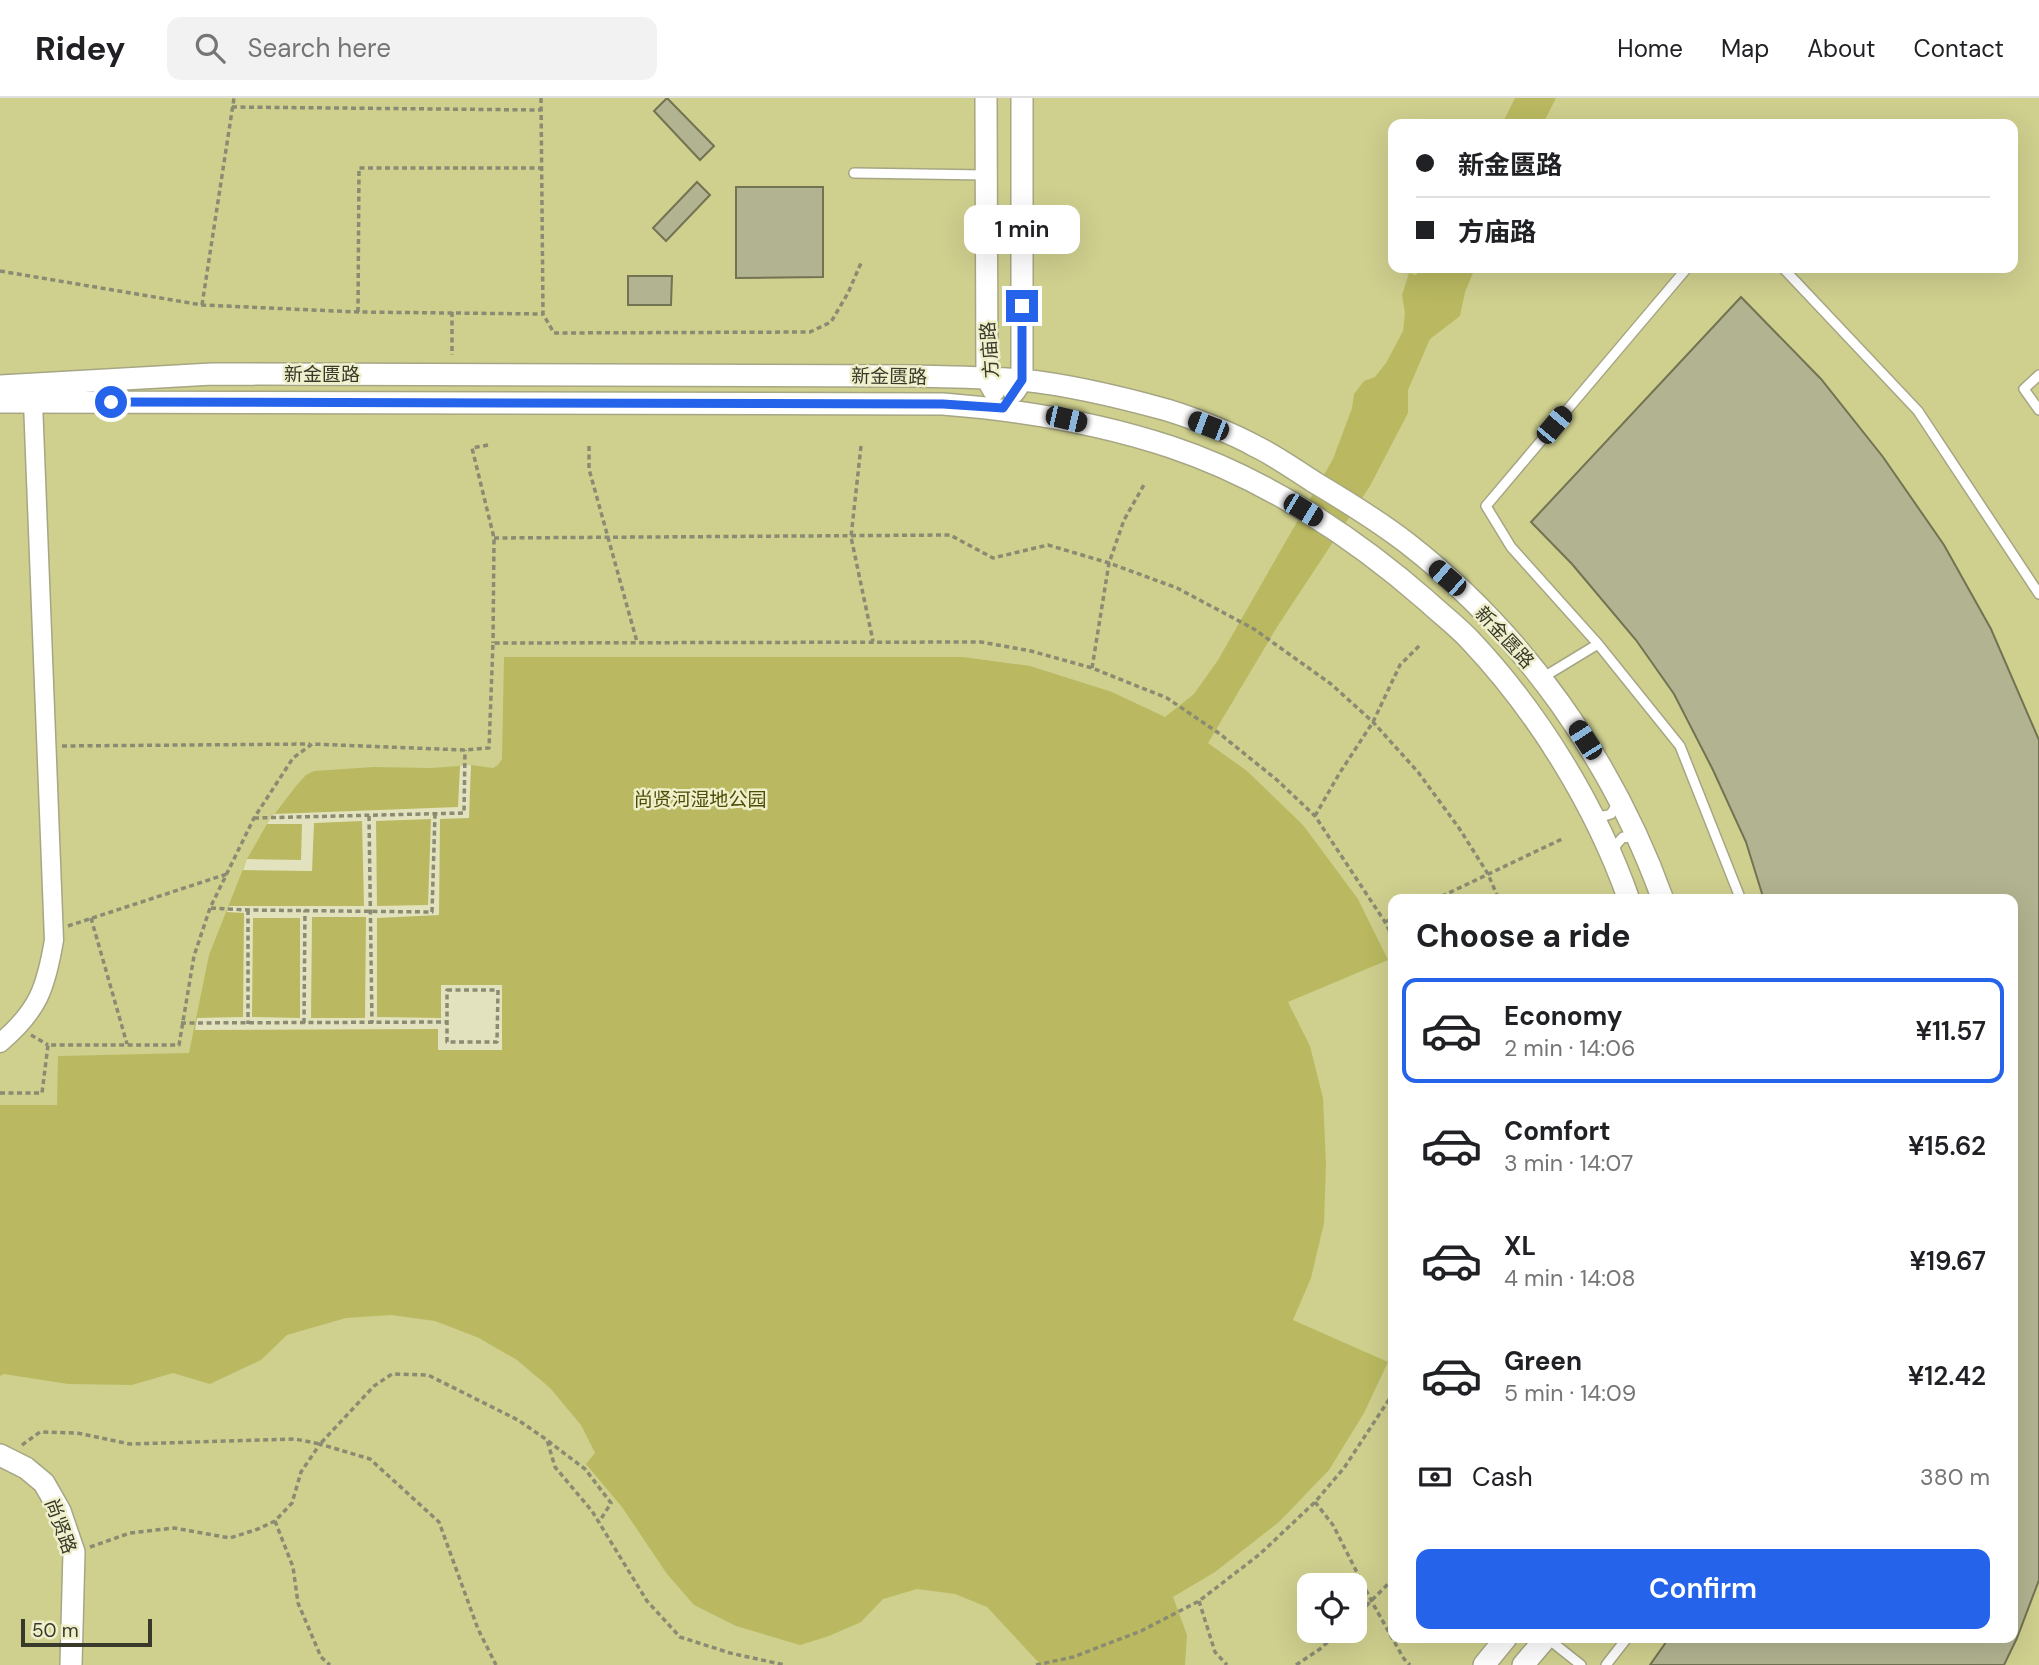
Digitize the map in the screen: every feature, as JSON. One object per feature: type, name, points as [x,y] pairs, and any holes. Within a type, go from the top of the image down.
[{"type":"street","name":"方庙路","points":[[986,98],[987,379],[1003,408],[1022,380],[1022,98]]},
{"type":"street","name":"新金匮路","points":[[0,386],[212,374],[916,376],[1022,380],[1116,397],[1170,411],[1255,445],[1360,509],[1408,544],[1498,626],[1564,707],[1618,797],[1641,844],[1661,894]]},
{"type":"street","name":"新金匮路","points":[[0,402],[943,404],[1003,408],[1091,425],[1173,448],[1265,488],[1345,536],[1469,638],[1546,734],[1613,858],[1627,894]]},
{"type":"street","points":[[0,1043],[19,1028],[37,1002],[48,975],[54,940],[33,402]]},
{"type":"street","name":"尚贤路","points":[[2,1457],[26,1468],[44,1483],[60,1511],[74,1552],[69,1665]]},
{"type":"street","name":"尚贤路","points":[[2,1457],[43,1486],[57,1512],[71,1553],[69,1665]]},
{"type":"street","points":[[1484,1665],[1502,1643]]},
{"type":"street","points":[[1523,1665],[1542,1643]]},
{"type":"lane","points":[[854,173],[986,175]]},
{"type":"lane","points":[[1683,273],[1486,506],[1511,547],[1598,643],[1680,746],[1739,894]]},
{"type":"lane","points":[[1788,273],[1918,411],[2039,594]]},
{"type":"lane","points":[[2039,375],[2024,389],[2039,410]]},
{"type":"lane","points":[[1542,678],[1598,643]]},
{"type":"lane","points":[[1591,815],[1611,814],[1617,807],[1618,797]]},
{"type":"lane","points":[[1613,858],[1616,845],[1622,837],[1632,838],[1641,844]]},
{"type":"lane","points":[[1552,1643],[1581,1665]]},
{"type":"lane","points":[[1606,1665],[1623,1643]]},
{"type":"path","points":[[202,305],[234,98]]},
{"type":"path","points":[[541,98],[543,314],[554,333],[810,332],[831,322],[862,263]]},
{"type":"path","points":[[232,107],[541,110]]},
{"type":"path","points":[[358,312],[359,168],[542,168]]},
{"type":"path","points":[[0,271],[202,305],[358,312],[543,314]]},
{"type":"path","points":[[452,312],[453,375]]},
{"type":"path","points":[[45,746],[312,744],[465,750],[489,748],[494,538],[472,448],[488,445]]},
{"type":"path","points":[[589,446],[589,469],[637,642]]},
{"type":"path","points":[[861,446],[851,537],[873,641]]},
{"type":"path","points":[[1092,668],[1109,563],[1125,520],[1145,483]]},
{"type":"path","points":[[494,538],[950,535],[993,558],[1048,545],[1177,587],[1254,629],[1331,684],[1373,722],[1418,772],[1459,828],[1488,874],[1496,894]]},
{"type":"path","points":[[493,643],[981,642],[1031,651],[1092,668],[1167,698],[1220,734],[1277,780],[1315,816],[1388,928]]},
{"type":"path","points":[[1315,816],[1373,722],[1400,665],[1421,644]]},
{"type":"path","points":[[0,1093],[42,1093],[48,1045],[179,1045],[194,956],[210,908],[254,818],[293,758],[312,744]]},
{"type":"path","points":[[254,818],[464,813],[465,750]]},
{"type":"path","points":[[210,908],[432,912],[435,814]]},
{"type":"path","points":[[369,816],[372,1023]]},
{"type":"path","points":[[1446,894],[1564,838]]},
{"type":"path","points":[[53,930],[228,874]]},
{"type":"path","points":[[248,910],[248,1024]]},
{"type":"path","points":[[304,1023],[305,911]]},
{"type":"path","points":[[91,918],[127,1045]]},
{"type":"path","points":[[447,990],[498,990],[497,1042],[447,1042],[447,1022],[447,990]]},
{"type":"path","points":[[181,1023],[447,1022]]},
{"type":"path","points":[[74,1552],[130,1533],[174,1528],[230,1538],[275,1521],[292,1503],[301,1472],[320,1444],[374,1387],[392,1374],[428,1375],[518,1420],[547,1440],[585,1469],[611,1503],[599,1522]]},
{"type":"path","points":[[1036,1665],[1073,1657],[1129,1636],[1199,1601],[1260,1555],[1315,1502],[1345,1468],[1388,1404]]},
{"type":"path","points":[[2,1457],[40,1433],[76,1433],[130,1444],[295,1439],[370,1459],[439,1522],[478,1629],[496,1665]]},
{"type":"path","points":[[547,1440],[555,1467],[592,1511],[647,1601],[680,1637],[730,1653],[785,1665]]},
{"type":"path","points":[[1315,1502],[1333,1525],[1388,1629]]},
{"type":"path","points":[[275,1521],[293,1567],[298,1602],[321,1657],[330,1665]]},
{"type":"path","points":[[1367,1606],[1388,1584]]},
{"type":"path","points":[[1199,1601],[1215,1653],[1227,1665]]},
{"type":"path","points":[[1296,1665],[1327,1643]]},
{"type":"path","points":[[1397,1643],[1410,1665]]},
{"type":"green space","name":"尚贤河湿地公园","points":[[0,98],[2039,98],[2039,1665],[0,1665]]},
{"type":"shaded area","points":[[1515,98],[1556,98],[1546,119],[1504,119]]},
{"type":"shaded area","points":[[1409,273],[1473,273],[1465,292],[1460,316],[1430,339],[1408,390],[1408,413],[1370,486],[1277,627],[1208,743],[1247,771],[1303,825],[1358,899],[1388,960],[1288,1002],[1310,1046],[1323,1098],[1326,1164],[1324,1223],[1311,1278],[1293,1320],[1388,1362],[1364,1413],[1329,1470],[1279,1522],[1215,1572],[1173,1597],[1187,1635],[1185,1665],[1041,1665],[987,1607],[955,1594],[917,1589],[883,1599],[861,1622],[800,1645],[736,1626],[694,1605],[667,1574],[622,1507],[586,1464],[595,1453],[581,1425],[550,1388],[517,1360],[479,1338],[435,1321],[391,1315],[346,1318],[287,1335],[261,1360],[210,1384],[173,1373],[132,1385],[68,1384],[4,1374],[0,1376],[0,1105],[57,1105],[58,1056],[189,1053],[209,955],[247,859],[267,824],[306,775],[314,771],[373,767],[432,768],[471,765],[493,768],[502,759],[504,657],[963,657],[1030,666],[1112,692],[1165,717],[1194,694],[1218,660],[1333,459],[1352,408],[1354,394],[1364,381],[1375,377],[1386,363],[1403,331],[1405,313],[1402,295]]},
{"type":"pier","points":[[471,765],[469,818],[440,819],[439,915],[377,918],[377,1017],[441,1018],[441,985],[502,985],[502,1050],[438,1050],[438,1029],[195,1030],[197,1018],[243,1017],[244,913],[227,912],[229,906],[364,906],[362,821],[314,823],[312,871],[243,870],[247,859],[301,860],[302,824],[267,824],[274,814],[458,807],[460,766]],"holes":[[[431,819],[428,905],[377,906],[376,821]],[[312,917],[366,917],[365,1018],[311,1018]],[[253,918],[300,918],[300,1018],[252,1017]]]},
{"type":"building","points":[[667,98],[714,146],[700,160],[654,111]]},
{"type":"building","points":[[697,182],[710,195],[666,241],[653,228]]},
{"type":"building","points":[[736,187],[823,187],[823,277],[736,278]]},
{"type":"building","points":[[628,276],[672,276],[671,305],[628,305]]},
{"type":"building","points":[[1741,297],[1821,379],[1883,457],[1944,545],[1991,629],[2039,740],[2039,1580],[2018,1635],[2018,894],[1762,894],[1746,842],[1674,694],[1636,640],[1572,564],[1531,522]]},
{"type":"building","points":[[1665,1643],[2015,1643],[2004,1665],[1650,1665]]},
{"type":"route","points":[[111,402],[943,404],[1003,408],[1022,380],[1022,306]]}]
